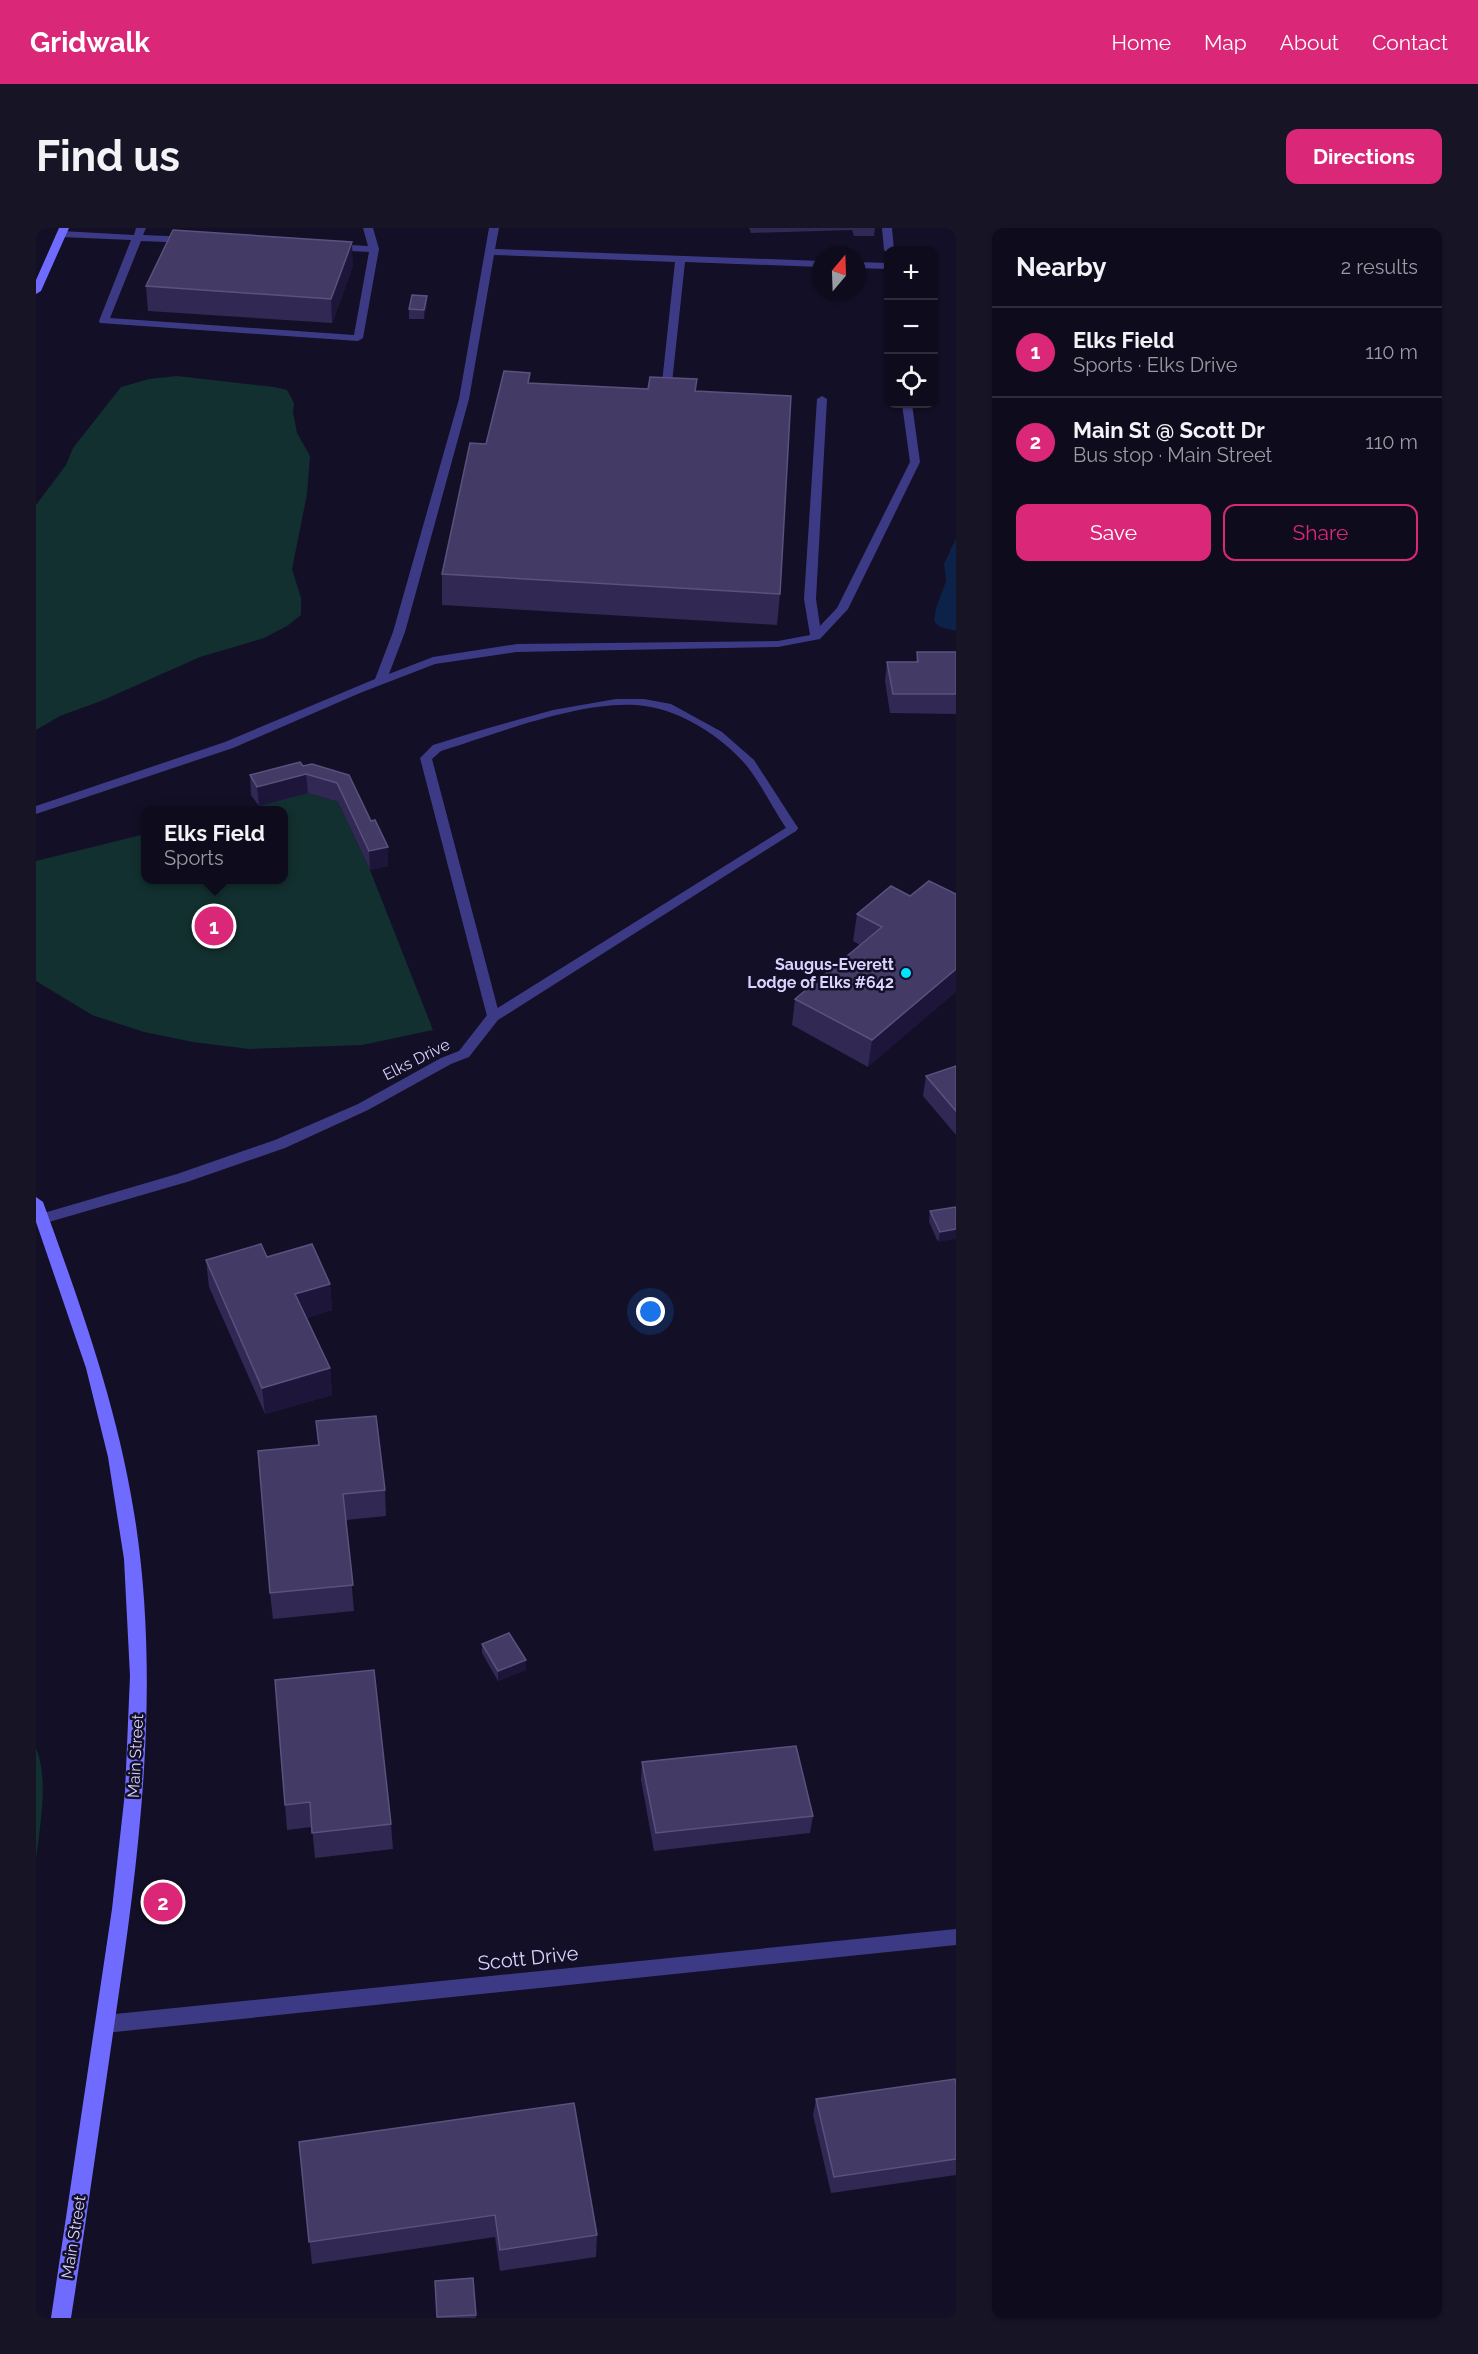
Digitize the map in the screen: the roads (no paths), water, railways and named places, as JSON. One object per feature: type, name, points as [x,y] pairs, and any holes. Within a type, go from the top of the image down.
[{"type":"main road","points":[[36,291],[63,231]]},
{"type":"main road","name":"Main Street","points":[[39,1210],[88,1350],[109,1423],[132,1559],[137,1621],[138,1737],[131,1835],[61,2318]]},
{"type":"street","points":[[141,228],[104,321],[358,338],[375,249],[368,228]]},
{"type":"street","points":[[380,681],[399,632],[464,399],[494,228]]},
{"type":"street","points":[[887,228],[889,246]]},
{"type":"street","points":[[63,231],[196,241]]},
{"type":"street","points":[[327,247],[375,249]]},
{"type":"street","points":[[490,252],[812,264]]},
{"type":"street","points":[[666,392],[680,259]]},
{"type":"street","points":[[866,265],[884,266]]},
{"type":"street","points":[[816,637],[810,599],[822,399]]},
{"type":"street","points":[[36,810],[229,745],[433,661],[517,648],[778,644],[816,637],[842,609],[915,462],[908,408]]},
{"type":"street","name":"Elks Drive","points":[[39,1210],[182,1178],[290,1140],[363,1107],[446,1061],[464,1054],[493,1017],[792,828],[745,757],[709,729],[666,707],[635,702],[606,702],[437,748],[426,758],[493,1017]]},
{"type":"street","name":"Scott Drive","points":[[105,2024],[956,1937]]},
{"type":"water","points":[[956,538],[956,631],[940,627],[934,621],[936,608],[946,581],[944,564]]},
{"type":"place","name":"Elks Field","points":[[214,926]]},
{"type":"place","name":"Saugus-Everett Lodge of Elks #642","points":[[906,973]]},
{"type":"place","name":"Main St @ Scott Dr","points":[[163,1902]]}]
